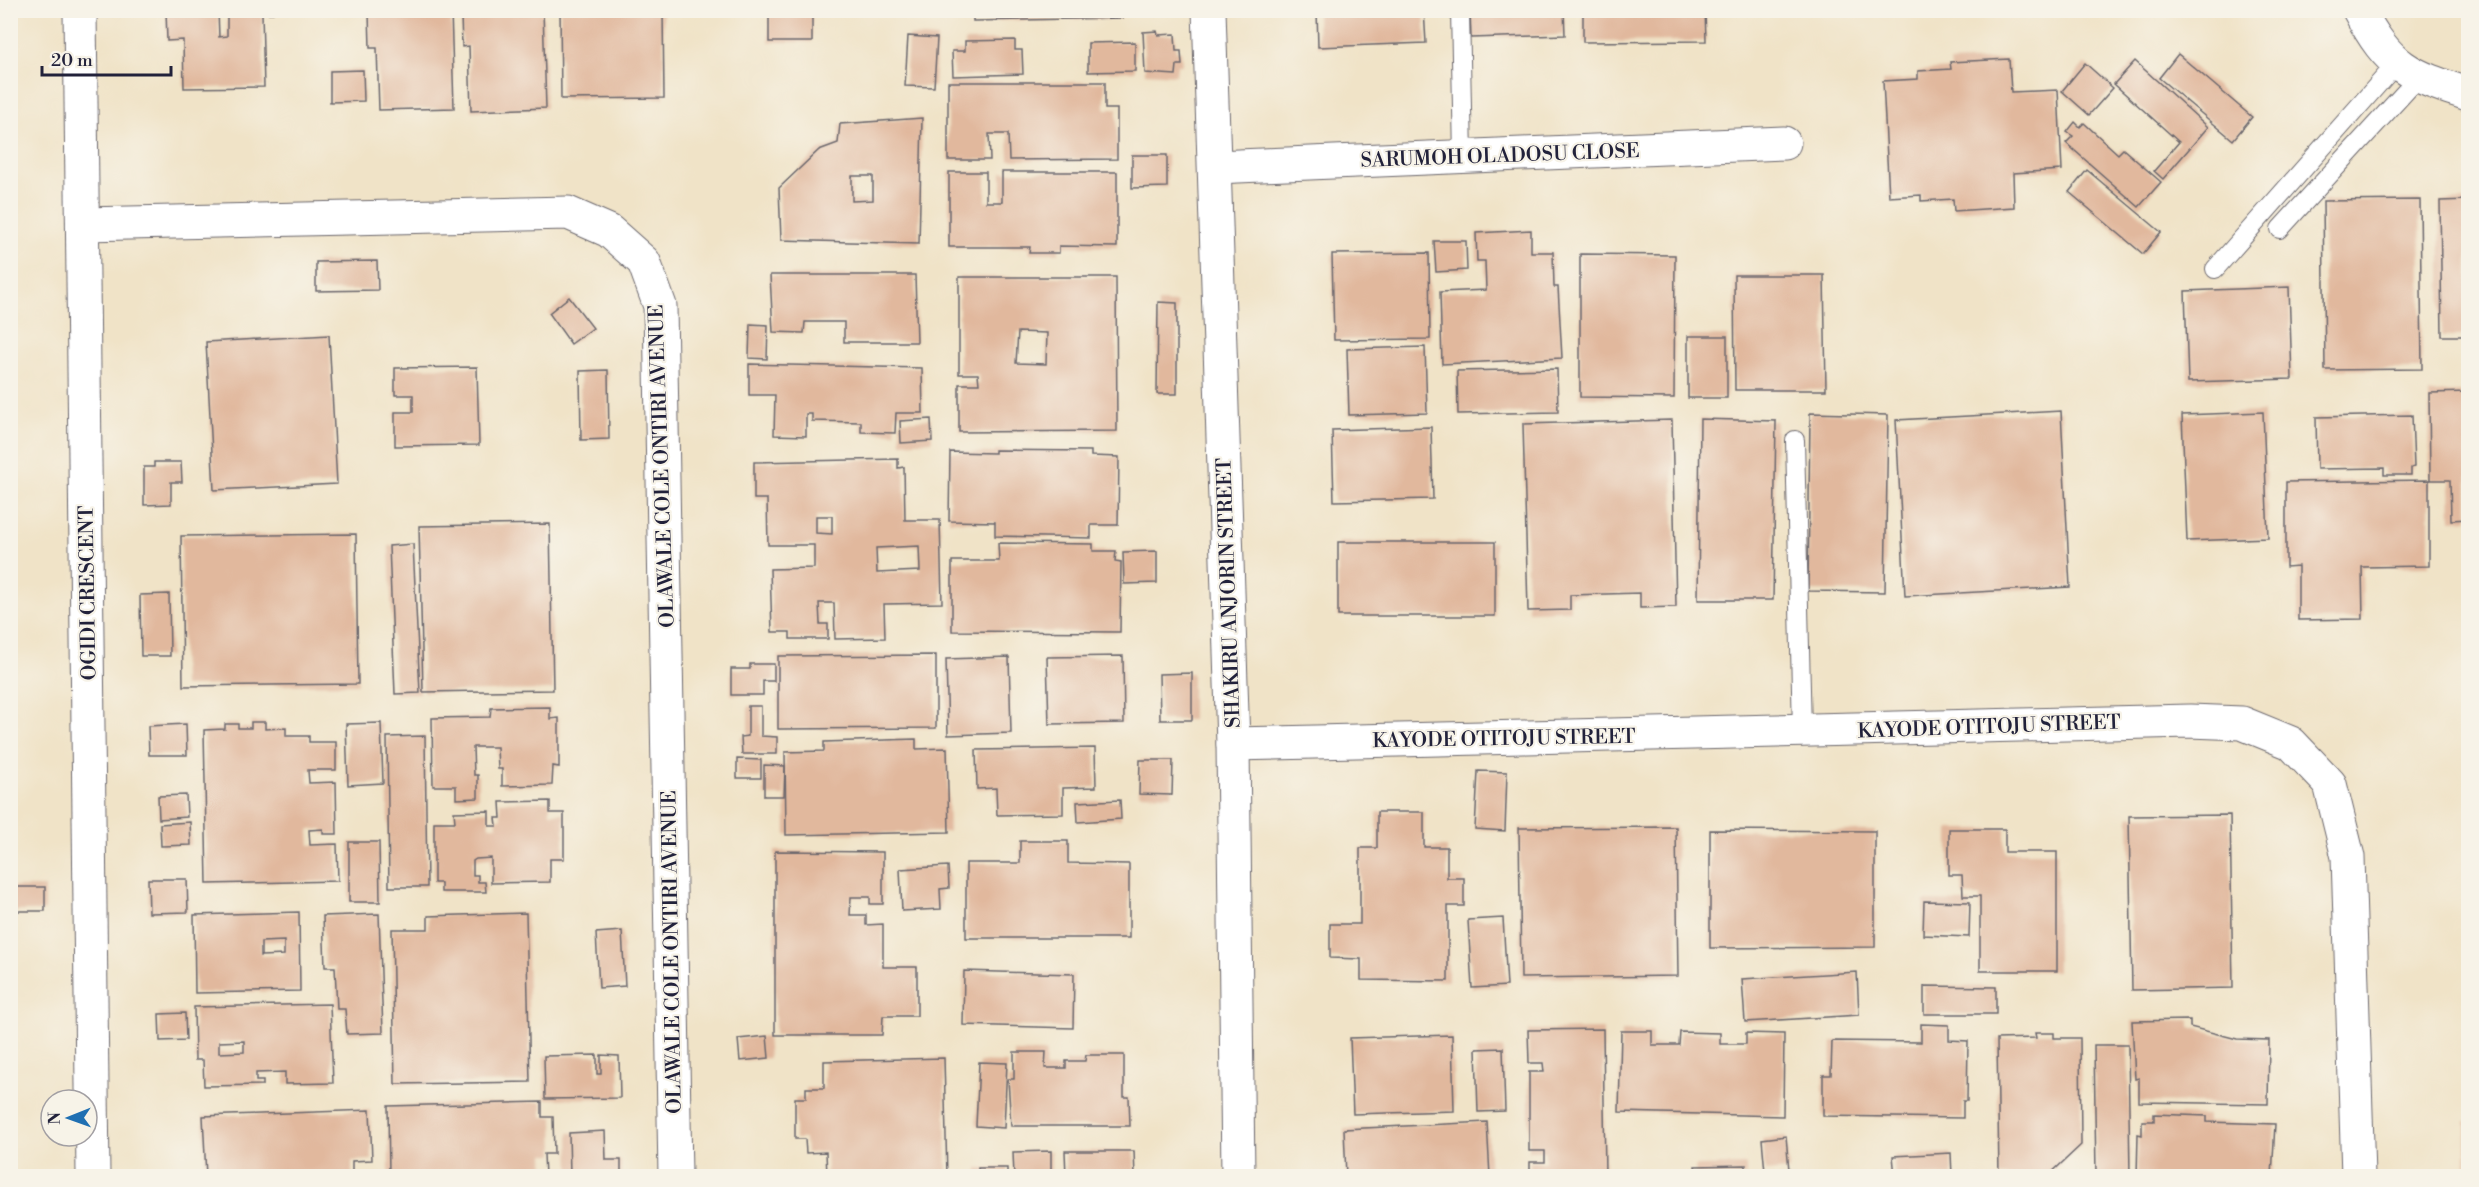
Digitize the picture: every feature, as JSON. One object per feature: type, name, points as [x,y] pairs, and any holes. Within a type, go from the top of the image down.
[{"type":"street","name":"OGIDI CRESCENT","points":[[80,10],[93,1176]]},
{"type":"street","name":"SHAKIRU ANJORIN STREET","points":[[1209,10],[1233,744],[1238,1176]]},
{"type":"street","points":[[2359,10],[2376,42],[2408,70],[2469,94]]},
{"type":"street","name":"SARUMOH OLADOSU CLOSE","points":[[1215,167],[1784,143]]},
{"type":"street","name":"OLAWALE COLE ONTIRI AVENUE","points":[[84,224],[568,213],[609,231],[644,262],[660,306],[675,1176]]},
{"type":"street","name":"KAYODE OTITOJU STREET","points":[[1233,744],[2190,721],[2242,723],[2291,743],[2330,784],[2348,857],[2358,1176]]},
{"type":"lane","points":[[1460,10],[1463,157]]},
{"type":"lane","points":[[2280,229],[2408,70]]},
{"type":"lane","points":[[2215,269],[2408,70]]},
{"type":"lane","points":[[1795,440],[1802,731]]},
{"type":"building","points":[[166,10],[218,10],[219,37],[227,36],[227,10],[273,10],[273,13],[262,13],[264,87],[184,88],[183,40],[167,41]]},
{"type":"building","points":[[376,10],[451,10],[454,108],[379,110],[377,48],[370,48],[369,13]]},
{"type":"building","points":[[470,10],[543,10],[546,108],[471,111],[469,46],[462,47],[461,15],[470,14]]},
{"type":"building","points":[[560,10],[663,10],[664,98],[561,99]]},
{"type":"building","points":[[769,10],[812,10],[812,42],[769,42]]},
{"type":"building","points":[[973,10],[1122,10],[1122,18],[973,21]]},
{"type":"building","points":[[1317,10],[1424,10],[1426,43],[1318,47]]},
{"type":"building","points":[[1470,10],[1564,10],[1565,35],[1471,38]]},
{"type":"building","points":[[1583,10],[1705,10],[1706,41],[1583,42]]},
{"type":"building","points":[[1157,31],[1158,35],[1175,34],[1176,51],[1181,51],[1182,65],[1177,65],[1176,75],[1145,73],[1143,32]]},
{"type":"building","points":[[908,36],[937,38],[934,87],[905,86]]},
{"type":"building","points":[[1015,40],[1015,50],[1022,50],[1023,74],[953,76],[952,51],[965,51],[965,41]]},
{"type":"building","points":[[1135,42],[1135,71],[1088,72],[1088,43]]},
{"type":"building","points":[[2178,54],[2252,117],[2233,140],[2159,78]]},
{"type":"building","points":[[2009,59],[2011,92],[2058,90],[2062,170],[2013,173],[2014,207],[1954,211],[1953,199],[1921,201],[1921,195],[1889,197],[1883,81],[1918,79],[1918,71],[1951,69],[1950,62]]},
{"type":"building","points":[[2135,61],[2208,127],[2163,179],[2154,171],[2179,142],[2114,84]]},
{"type":"building","points":[[2085,63],[2113,88],[2089,115],[2062,91]]},
{"type":"building","points":[[363,70],[364,101],[330,102],[330,71]]},
{"type":"building","points":[[948,82],[1105,82],[1105,109],[1117,109],[1117,159],[1009,160],[1008,134],[989,134],[990,160],[948,160]]},
{"type":"building","points":[[922,118],[919,244],[781,240],[779,188],[819,150],[838,143],[840,124]],"holes":[[[852,176],[873,176],[873,200],[852,201]]]},
{"type":"building","points":[[2075,122],[2080,127],[2084,123],[2118,154],[2123,149],[2161,182],[2139,207],[2066,143],[2073,136],[2067,132]]},
{"type":"building","points":[[1132,155],[1167,155],[1167,187],[1132,188]]},
{"type":"building","points":[[2087,170],[2161,232],[2143,254],[2069,192]]},
{"type":"building","points":[[949,172],[986,172],[986,202],[1002,202],[1002,172],[1117,172],[1117,247],[1059,246],[1059,253],[1029,253],[1030,247],[949,247]]},
{"type":"building","points":[[2420,200],[2422,369],[2325,370],[2323,201]]},
{"type":"building","points":[[2468,200],[2468,336],[2442,336],[2440,201]]},
{"type":"building","points":[[1531,230],[1531,252],[1553,252],[1554,287],[1558,287],[1562,358],[1442,364],[1440,292],[1486,290],[1485,261],[1477,261],[1476,233]]},
{"type":"building","points":[[1434,241],[1466,241],[1467,270],[1436,272]]},
{"type":"building","points":[[1429,253],[1430,339],[1334,340],[1332,254]]},
{"type":"building","points":[[1580,254],[1675,255],[1674,398],[1580,397]]},
{"type":"building","points":[[377,261],[378,290],[316,291],[316,262]]},
{"type":"building","points":[[770,275],[915,275],[917,342],[844,342],[844,322],[805,322],[804,333],[773,332]]},
{"type":"building","points":[[1734,275],[1824,275],[1826,390],[1735,390]]},
{"type":"building","points":[[959,277],[1116,277],[1117,431],[959,432],[959,384],[979,384],[978,374],[959,374]],"holes":[[[1018,332],[1047,333],[1046,364],[1016,363]]]},
{"type":"building","points":[[2289,287],[2292,379],[2188,382],[2185,291]]},
{"type":"building","points":[[569,297],[593,328],[571,344],[549,313]]},
{"type":"building","points":[[1158,302],[1177,303],[1177,394],[1157,394]]},
{"type":"building","points":[[750,324],[768,325],[767,359],[749,358]]},
{"type":"building","points":[[329,335],[337,484],[214,490],[206,342]]},
{"type":"building","points":[[1688,336],[1727,336],[1727,398],[1688,398]]},
{"type":"building","points":[[1425,347],[1427,413],[1349,415],[1347,349]]},
{"type":"building","points":[[749,364],[922,368],[923,413],[896,413],[895,433],[861,432],[861,422],[812,421],[812,414],[806,414],[806,436],[774,435],[775,395],[749,395]]},
{"type":"building","points":[[477,367],[479,445],[395,446],[395,412],[413,412],[413,395],[395,395],[395,368]]},
{"type":"building","points":[[1557,369],[1558,412],[1458,414],[1457,371]]},
{"type":"building","points":[[608,370],[609,439],[581,440],[580,371]]},
{"type":"building","points":[[2468,392],[2468,519],[2451,520],[2450,480],[2430,480],[2429,393]]},
{"type":"building","points":[[2061,411],[2070,587],[1905,596],[1896,420]]},
{"type":"building","points":[[2263,412],[2268,538],[2187,541],[2182,415]]},
{"type":"building","points":[[1810,413],[1888,415],[1885,592],[1808,591]]},
{"type":"building","points":[[2412,415],[2414,467],[2411,468],[2411,475],[2384,475],[2384,468],[2317,469],[2316,417]]},
{"type":"building","points":[[931,419],[932,441],[901,443],[900,421]]},
{"type":"building","points":[[1700,419],[1776,421],[1773,600],[1698,600]]},
{"type":"building","points":[[1672,420],[1676,607],[1640,608],[1640,593],[1570,595],[1570,610],[1528,611],[1523,424]]},
{"type":"building","points":[[1431,427],[1433,499],[1334,501],[1332,430]]},
{"type":"building","points":[[995,450],[1091,451],[1091,456],[1119,457],[1118,525],[1091,525],[1091,538],[995,536],[995,522],[949,521],[950,452],[995,453]]},
{"type":"building","points":[[898,459],[898,468],[904,467],[905,520],[940,520],[942,603],[884,604],[885,638],[835,639],[834,603],[819,603],[820,624],[828,624],[828,639],[790,639],[790,632],[772,632],[770,569],[814,568],[814,545],[768,545],[767,499],[754,499],[754,462]],"holes":[[[816,516],[832,516],[832,534],[816,533]],[[919,546],[920,571],[877,573],[876,548]]]},
{"type":"building","points":[[154,462],[181,462],[182,482],[171,482],[171,504],[144,505],[144,467],[154,467]]},
{"type":"building","points":[[2429,480],[2429,566],[2362,567],[2363,619],[2298,620],[2298,566],[2286,567],[2286,482]]},
{"type":"building","points":[[550,524],[553,690],[423,692],[419,526]]},
{"type":"building","points":[[356,534],[358,684],[183,686],[181,536]]},
{"type":"building","points":[[1338,542],[1495,542],[1495,616],[1338,616]]},
{"type":"building","points":[[998,543],[1093,544],[1093,551],[1116,551],[1115,561],[1121,562],[1120,632],[952,631],[952,561],[999,561]]},
{"type":"building","points":[[413,544],[420,693],[395,694],[389,546]]},
{"type":"building","points":[[1157,551],[1157,583],[1124,584],[1123,552]]},
{"type":"building","points":[[169,594],[170,656],[141,656],[140,595]]},
{"type":"building","points":[[936,655],[936,728],[778,729],[778,656]]},
{"type":"building","points":[[1123,656],[1124,723],[1049,724],[1047,657]]},
{"type":"building","points":[[1009,657],[1011,733],[948,735],[946,659]]},
{"type":"building","points":[[750,664],[774,664],[774,681],[763,681],[763,695],[731,695],[731,669],[750,669]]},
{"type":"building","points":[[1192,673],[1192,720],[1160,720],[1159,674]]},
{"type":"building","points":[[748,706],[761,706],[761,736],[777,737],[777,754],[742,754],[741,737],[748,736]]},
{"type":"building","points":[[550,707],[550,719],[559,718],[559,767],[553,766],[552,785],[502,786],[502,769],[498,769],[497,747],[473,747],[474,775],[478,775],[478,798],[456,799],[456,786],[433,786],[432,718],[490,717],[491,708]]},
{"type":"building","points":[[251,722],[265,722],[265,729],[286,728],[286,736],[309,736],[309,742],[336,742],[336,770],[308,770],[309,783],[336,782],[337,834],[323,834],[323,829],[309,830],[310,845],[337,844],[338,881],[207,884],[204,730],[225,729],[225,724],[238,724],[238,728],[251,728]]},
{"type":"building","points":[[381,723],[383,783],[348,785],[346,724]]},
{"type":"building","points":[[186,724],[187,755],[149,755],[148,726]]},
{"type":"building","points":[[425,736],[427,887],[389,887],[387,737]]},
{"type":"building","points":[[916,739],[916,749],[947,748],[949,832],[786,835],[785,752],[824,751],[824,742]]},
{"type":"building","points":[[1095,748],[1096,787],[1063,788],[1063,814],[997,815],[996,788],[977,789],[976,750]]},
{"type":"building","points":[[737,759],[761,760],[761,778],[737,778]]},
{"type":"building","points":[[1140,760],[1173,760],[1172,795],[1139,794]]},
{"type":"building","points":[[764,765],[785,766],[784,796],[764,796]]},
{"type":"building","points":[[1478,771],[1507,772],[1505,831],[1475,829]]},
{"type":"building","points":[[186,795],[187,817],[159,819],[158,796]]},
{"type":"building","points":[[1120,800],[1121,819],[1078,822],[1077,802]]},
{"type":"building","points":[[550,801],[550,813],[564,813],[564,859],[550,859],[550,882],[491,883],[491,858],[473,861],[473,875],[478,875],[478,882],[485,882],[486,892],[441,892],[441,883],[434,883],[434,822],[455,822],[454,812],[489,811],[489,826],[497,826],[496,818],[501,818],[500,802]]},
{"type":"building","points":[[1377,812],[1424,812],[1424,847],[1447,847],[1447,878],[1464,878],[1464,906],[1448,906],[1448,981],[1361,980],[1361,959],[1330,958],[1330,924],[1360,924],[1360,848],[1377,848]]},
{"type":"building","points":[[2230,815],[2233,988],[2132,990],[2129,816]]},
{"type":"building","points":[[190,822],[191,845],[161,846],[160,824]]},
{"type":"building","points":[[1676,827],[1678,976],[1521,978],[1519,828]]},
{"type":"building","points":[[1949,829],[2005,829],[2005,852],[2057,852],[2057,971],[1980,971],[1980,896],[1963,896],[1962,875],[1949,875]]},
{"type":"building","points":[[1710,830],[1875,831],[1875,947],[1710,948]]},
{"type":"building","points":[[1020,841],[1068,841],[1068,863],[1129,864],[1129,938],[966,938],[966,863],[1020,863]]},
{"type":"building","points":[[349,842],[379,842],[380,902],[349,902]]},
{"type":"building","points":[[775,851],[883,852],[883,904],[870,904],[870,897],[851,897],[850,915],[866,915],[866,925],[883,924],[883,967],[917,967],[917,1016],[883,1016],[882,1035],[775,1035]]},
{"type":"building","points":[[948,866],[949,888],[940,889],[941,909],[902,911],[900,869]]},
{"type":"building","points":[[148,879],[187,879],[188,912],[149,913]]},
{"type":"building","points":[[10,887],[45,887],[45,911],[10,911]]},
{"type":"building","points":[[1924,901],[1970,902],[1969,937],[1923,935]]},
{"type":"building","points":[[299,912],[300,991],[195,993],[194,915]],"holes":[[[284,941],[284,955],[261,956],[261,942]]]},
{"type":"building","points":[[526,913],[530,1082],[395,1084],[392,929],[428,929],[428,916]]},
{"type":"building","points":[[379,914],[383,1033],[347,1034],[345,1009],[337,1009],[335,967],[325,967],[323,916]]},
{"type":"building","points":[[1503,918],[1507,986],[1472,988],[1468,920]]},
{"type":"building","points":[[622,931],[625,986],[599,988],[596,933]]},
{"type":"building","points":[[964,971],[1074,974],[1073,1028],[963,1025]]},
{"type":"building","points":[[1857,972],[1859,1015],[1745,1022],[1742,979]]},
{"type":"building","points":[[1924,986],[1996,987],[1996,1014],[1924,1014]]},
{"type":"building","points":[[330,1004],[333,1083],[285,1084],[285,1072],[256,1073],[256,1081],[263,1081],[263,1085],[204,1086],[203,1060],[195,1060],[194,1007]],"holes":[[[244,1041],[244,1052],[219,1053],[219,1042]]]},
{"type":"building","points":[[185,1013],[186,1040],[160,1041],[159,1014]]},
{"type":"building","points":[[2190,1020],[2190,1027],[2237,1039],[2269,1040],[2268,1104],[2139,1102],[2139,1078],[2135,1079],[2132,1021]]},
{"type":"building","points":[[1921,1024],[1949,1025],[1949,1040],[1968,1041],[1967,1101],[1963,1101],[1963,1118],[1823,1116],[1823,1075],[1831,1075],[1832,1041],[1921,1042]]},
{"type":"building","points":[[1603,1029],[1605,1176],[1530,1176],[1530,1162],[1545,1162],[1545,1151],[1529,1151],[1529,1072],[1544,1072],[1543,1063],[1529,1063],[1528,1030]]},
{"type":"building","points":[[1621,1031],[1652,1031],[1652,1045],[1679,1045],[1680,1032],[1720,1033],[1720,1044],[1746,1044],[1746,1033],[1784,1034],[1783,1116],[1619,1112]]},
{"type":"building","points":[[2035,1033],[2054,1033],[2054,1038],[2080,1038],[2081,1145],[2048,1176],[1999,1176],[1997,1039],[2036,1038]]},
{"type":"building","points":[[1452,1035],[1454,1111],[1353,1114],[1350,1038]]},
{"type":"building","points":[[767,1036],[769,1058],[740,1061],[738,1039]]},
{"type":"building","points":[[2094,1045],[2128,1045],[2130,1176],[2096,1176]]},
{"type":"building","points":[[1503,1048],[1505,1111],[1478,1112],[1476,1049]]},
{"type":"building","points":[[1014,1052],[1046,1052],[1045,1068],[1066,1068],[1066,1061],[1085,1061],[1086,1055],[1124,1055],[1124,1097],[1129,1097],[1130,1126],[1011,1126],[1008,1079],[1014,1079]]},
{"type":"building","points":[[597,1055],[597,1074],[601,1074],[601,1055],[619,1056],[620,1098],[545,1099],[544,1056]]},
{"type":"building","points":[[944,1058],[947,1176],[827,1176],[826,1152],[806,1153],[805,1139],[795,1139],[795,1098],[806,1098],[806,1088],[824,1088],[824,1061]]},
{"type":"building","points":[[979,1062],[1007,1063],[1004,1128],[976,1126]]},
{"type":"building","points":[[542,1102],[542,1117],[553,1117],[554,1154],[544,1154],[545,1176],[389,1176],[388,1106]]},
{"type":"building","points":[[370,1110],[372,1160],[352,1161],[352,1176],[206,1176],[203,1116]]},
{"type":"building","points":[[2154,1114],[2207,1116],[2207,1122],[2275,1124],[2272,1176],[2137,1176],[2138,1134],[2142,1135],[2142,1121],[2154,1121]]},
{"type":"building","points":[[2466,1121],[2468,1121],[2468,1170],[2466,1170]]},
{"type":"building","points":[[1487,1122],[1490,1176],[1346,1176],[1344,1129]]},
{"type":"building","points":[[605,1131],[606,1160],[621,1160],[621,1176],[570,1176],[569,1133]]},
{"type":"building","points":[[1786,1136],[1789,1170],[1765,1172],[1762,1139]]},
{"type":"building","points":[[1051,1151],[1051,1176],[1014,1176],[1013,1152]]},
{"type":"building","points":[[1065,1151],[1134,1151],[1135,1176],[1066,1176]]},
{"type":"building","points":[[1951,1153],[1952,1176],[1895,1176],[1893,1156]]},
{"type":"building","points":[[1746,1165],[1746,1176],[1696,1176],[1695,1166]]},
{"type":"building","points":[[978,1168],[1007,1168],[1007,1176],[978,1176]]}]
